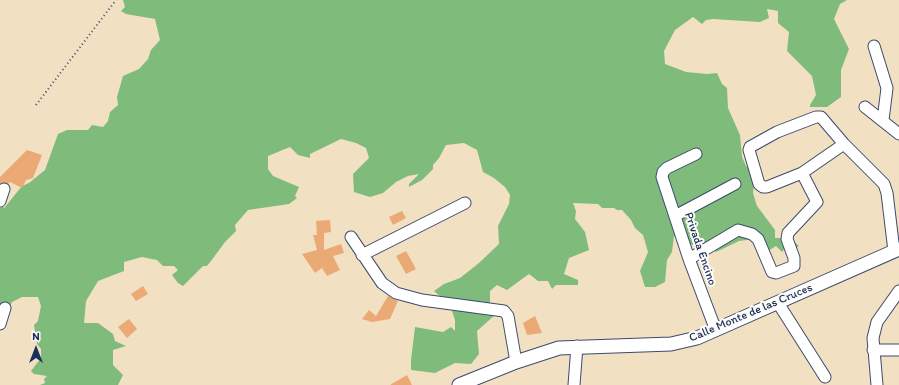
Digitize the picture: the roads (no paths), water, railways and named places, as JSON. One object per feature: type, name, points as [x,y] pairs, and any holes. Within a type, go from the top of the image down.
[{"type":"street","points":[[874,46],[887,88],[883,120]]},
{"type":"street","points":[[865,107],[899,134]]},
{"type":"street","points":[[844,144],[802,173],[763,187],[759,184],[749,155],[750,147],[777,132],[816,116],[824,119],[844,144],[884,184],[888,198],[896,250]]},
{"type":"street","name":"Privada Encino","points":[[696,154],[667,168],[663,172],[662,177],[689,259],[715,328]]},
{"type":"street","points":[[689,259],[738,230],[752,234],[758,239],[772,272],[776,273],[794,266],[794,258],[788,243],[788,234],[817,202],[802,173]]},
{"type":"street","points":[[675,216],[735,184]]},
{"type":"street","points":[[0,201],[4,189]]},
{"type":"street","points":[[362,255],[465,203]]},
{"type":"street","points":[[351,237],[382,283],[396,293],[422,300],[504,311],[508,316],[516,362]]},
{"type":"street","name":"Calle Monte de las Cruces","points":[[459,385],[544,352],[577,346],[671,344],[697,338],[715,328],[778,303],[896,250]]},
{"type":"street","points":[[877,385],[873,338],[877,322],[899,292]]},
{"type":"street","points":[[778,303],[825,377]]},
{"type":"street","points":[[0,324],[5,308]]},
{"type":"street","points":[[574,385],[577,346]]},
{"type":"street","points":[[873,350],[898,350]]}]
